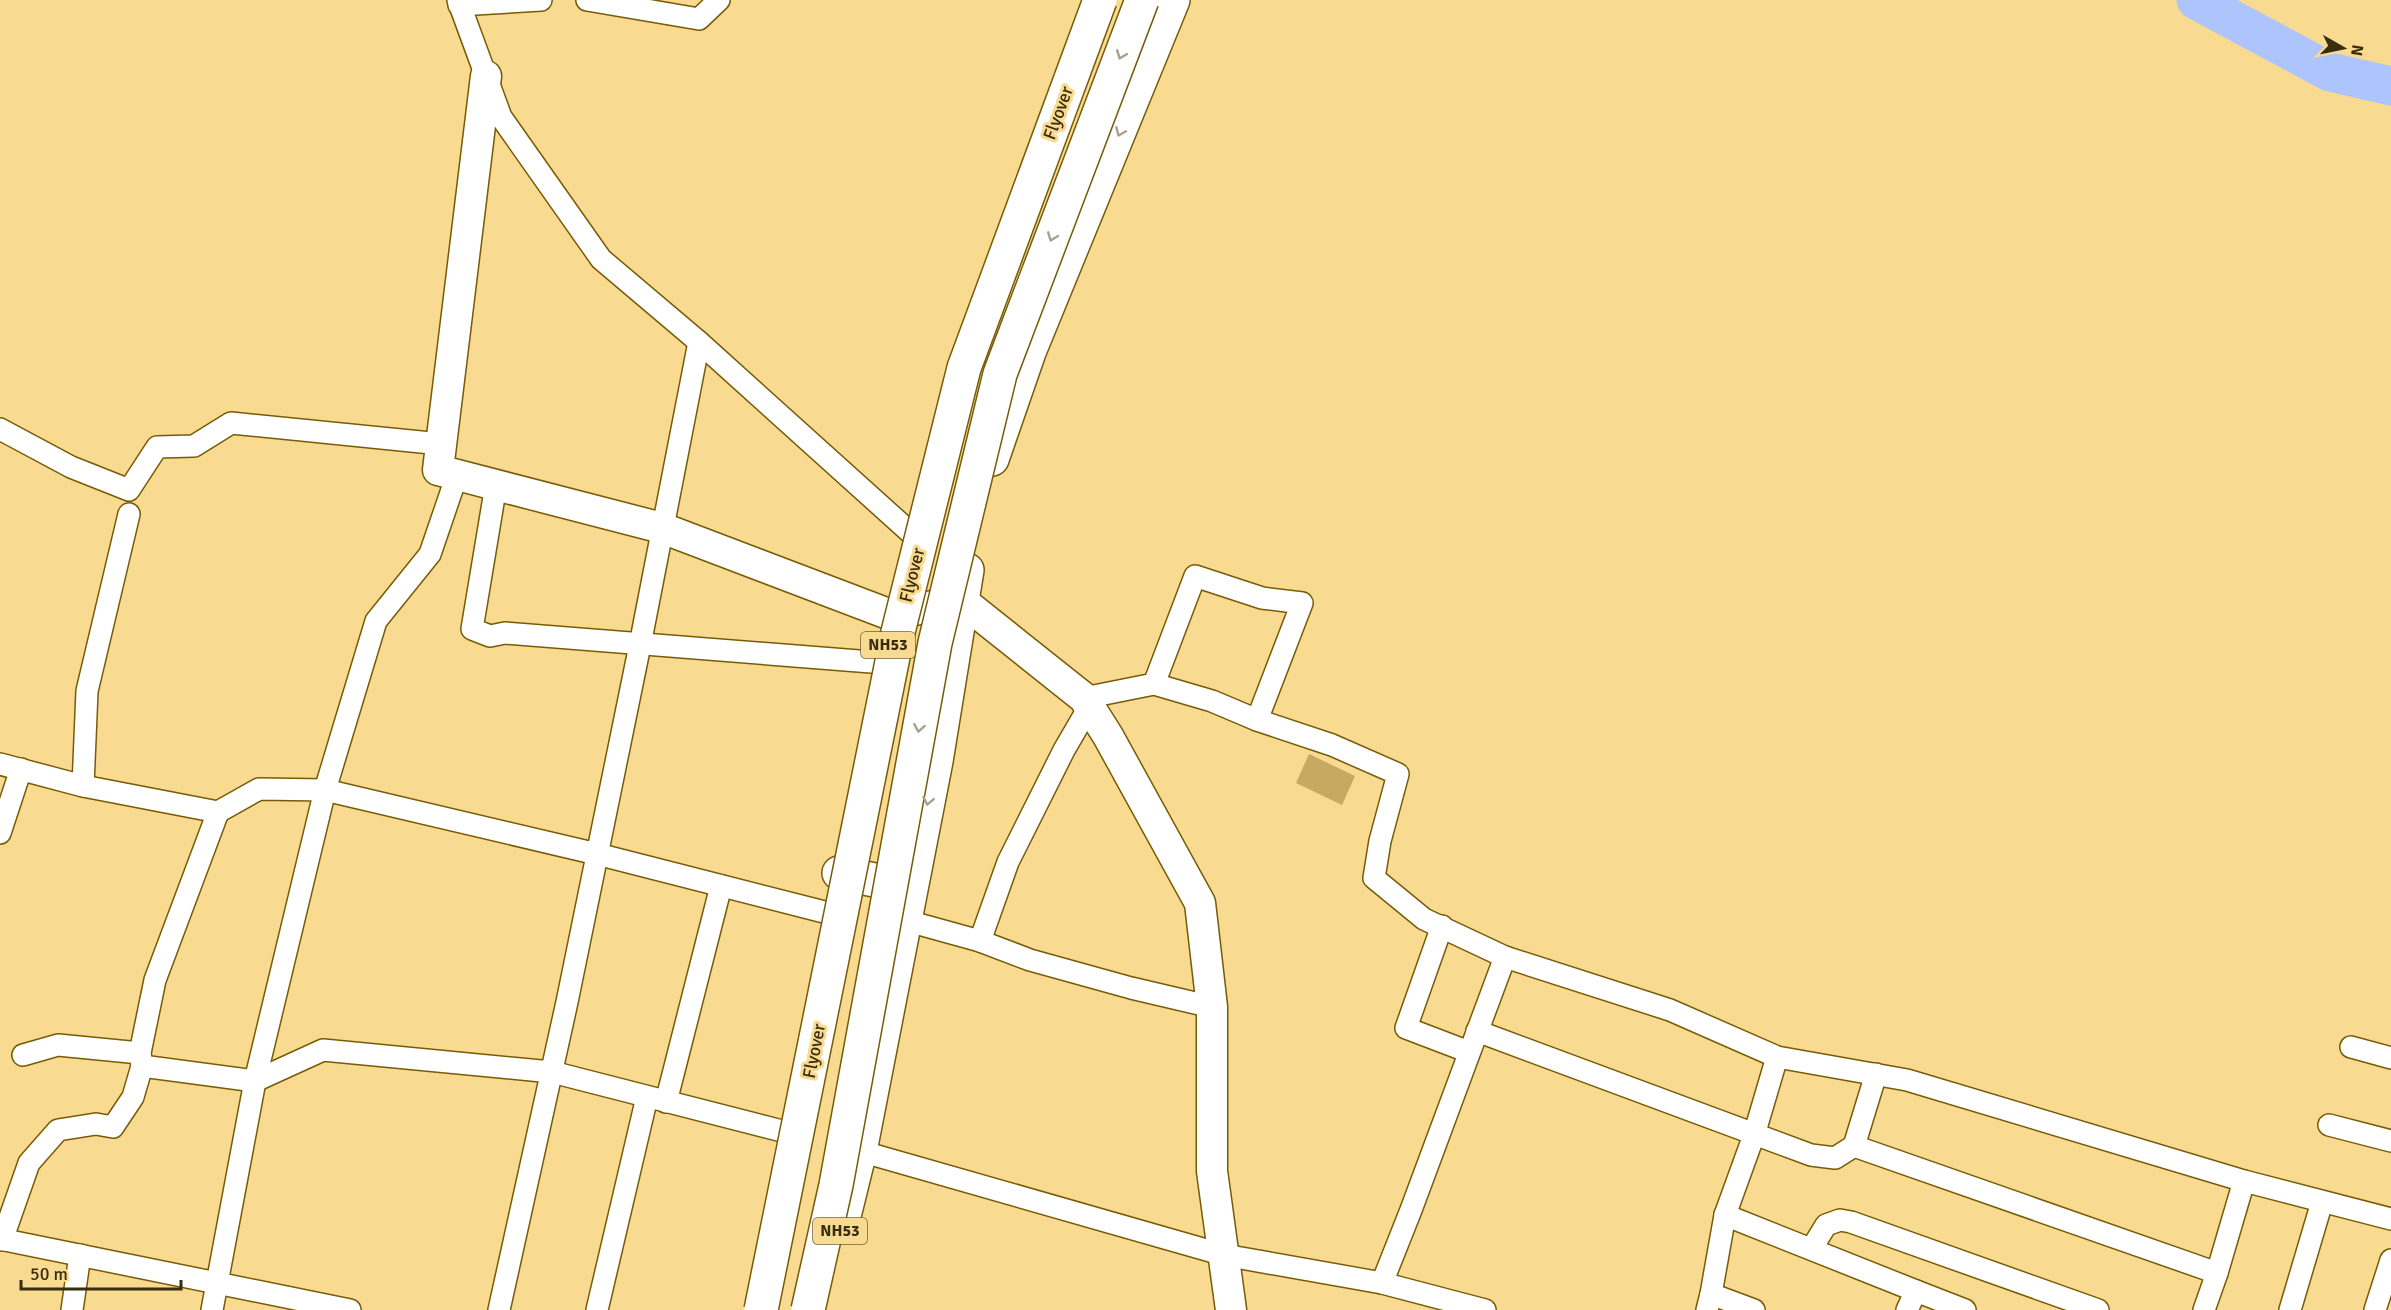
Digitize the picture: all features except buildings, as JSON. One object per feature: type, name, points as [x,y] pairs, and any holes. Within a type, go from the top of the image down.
[{"type":"highway","name":"NH53","points":[[751,1310],[790,1133],[839,873],[889,642],[891,615],[912,534],[917,494],[956,368],[1095,0]]},
{"type":"highway","name":"Flyover","points":[[761,1310],[898,632],[964,368],[1100,0]]},
{"type":"highway","name":"Flyover","points":[[808,1310],[836,1185],[935,643],[1000,374],[1142,0]]},
{"type":"highway","name":"NH53","points":[[821,1310],[860,1151],[936,761],[961,600],[988,470],[1029,352],[1173,0]]},
{"type":"highway","points":[[839,873],[910,887]]},
{"type":"street","points":[[541,0],[458,3],[501,117],[602,259],[699,342],[912,534]]},
{"type":"street","points":[[587,0],[699,19],[719,0]]},
{"type":"street","points":[[486,76],[438,470],[662,528],[891,615],[961,600],[1086,703],[1108,736],[1200,903],[1212,1007],[1212,1171],[1231,1310]]},
{"type":"street","points":[[499,1310],[552,1072],[640,645],[699,342]]},
{"type":"street","points":[[0,429],[71,467],[129,490],[157,447],[194,446],[231,423],[441,444]]},
{"type":"street","points":[[213,1310],[255,1081],[325,790],[376,621],[430,554],[457,475]]},
{"type":"street","points":[[496,485],[472,629],[490,636],[505,633],[884,663]]},
{"type":"street","points":[[82,786],[87,691],[129,514]]},
{"type":"street","points":[[1154,684],[1195,576],[1262,598],[1302,603],[1257,720]]},
{"type":"street","points":[[980,941],[1008,862],[1086,703],[1154,684],[1212,701],[1257,720],[1332,745],[1398,774],[1380,841],[1374,878],[1424,919],[1505,957],[1670,1010],[1777,1057],[1907,1080],[2244,1181],[2391,1219]]},
{"type":"street","points":[[0,764],[82,786],[219,812]]},
{"type":"street","points":[[0,833],[21,769]]},
{"type":"street","points":[[350,1310],[291,1304],[218,1283],[1,1239],[28,1163],[58,1130],[96,1124],[113,1127],[133,1097],[154,980],[219,812],[259,789],[325,790],[597,854],[832,915]]},
{"type":"street","points":[[597,1310],[656,1100],[720,886]]},
{"type":"street","points":[[904,920],[980,941],[1030,960],[1131,988],[1212,1007]]},
{"type":"street","points":[[1442,926],[1406,1028],[1469,1052]]},
{"type":"street","points":[[1382,1283],[1412,1210],[1505,957]]},
{"type":"street","points":[[1477,1030],[1693,1109],[1754,1135],[1811,1155],[1835,1158],[1854,1146],[1876,1074]]},
{"type":"street","points":[[23,1055],[58,1045],[255,1081],[323,1050],[552,1072],[790,1133]]},
{"type":"street","points":[[2351,1047],[2391,1058]]},
{"type":"street","points":[[1754,1310],[1709,1302],[1725,1215],[1754,1135],[1777,1057]]},
{"type":"street","points":[[2330,1125],[2391,1141]]},
{"type":"street","points":[[1854,1146],[2217,1273]]},
{"type":"street","points":[[860,1151],[1224,1255],[1382,1283],[1485,1310]]},
{"type":"street","points":[[2204,1310],[2244,1181]]},
{"type":"street","points":[[2289,1310],[2322,1202]]},
{"type":"street","points":[[1725,1215],[1965,1310]]},
{"type":"street","points":[[1812,1248],[1826,1225],[1840,1221],[1851,1222],[2098,1310]]},
{"type":"street","points":[[72,1310],[80,1255]]},
{"type":"street","points":[[2375,1310],[2391,1260]]},
{"type":"street","points":[[1907,1310],[1916,1291]]},
{"type":"waterway","points":[[2196,0],[2330,72],[2391,86]]}]
